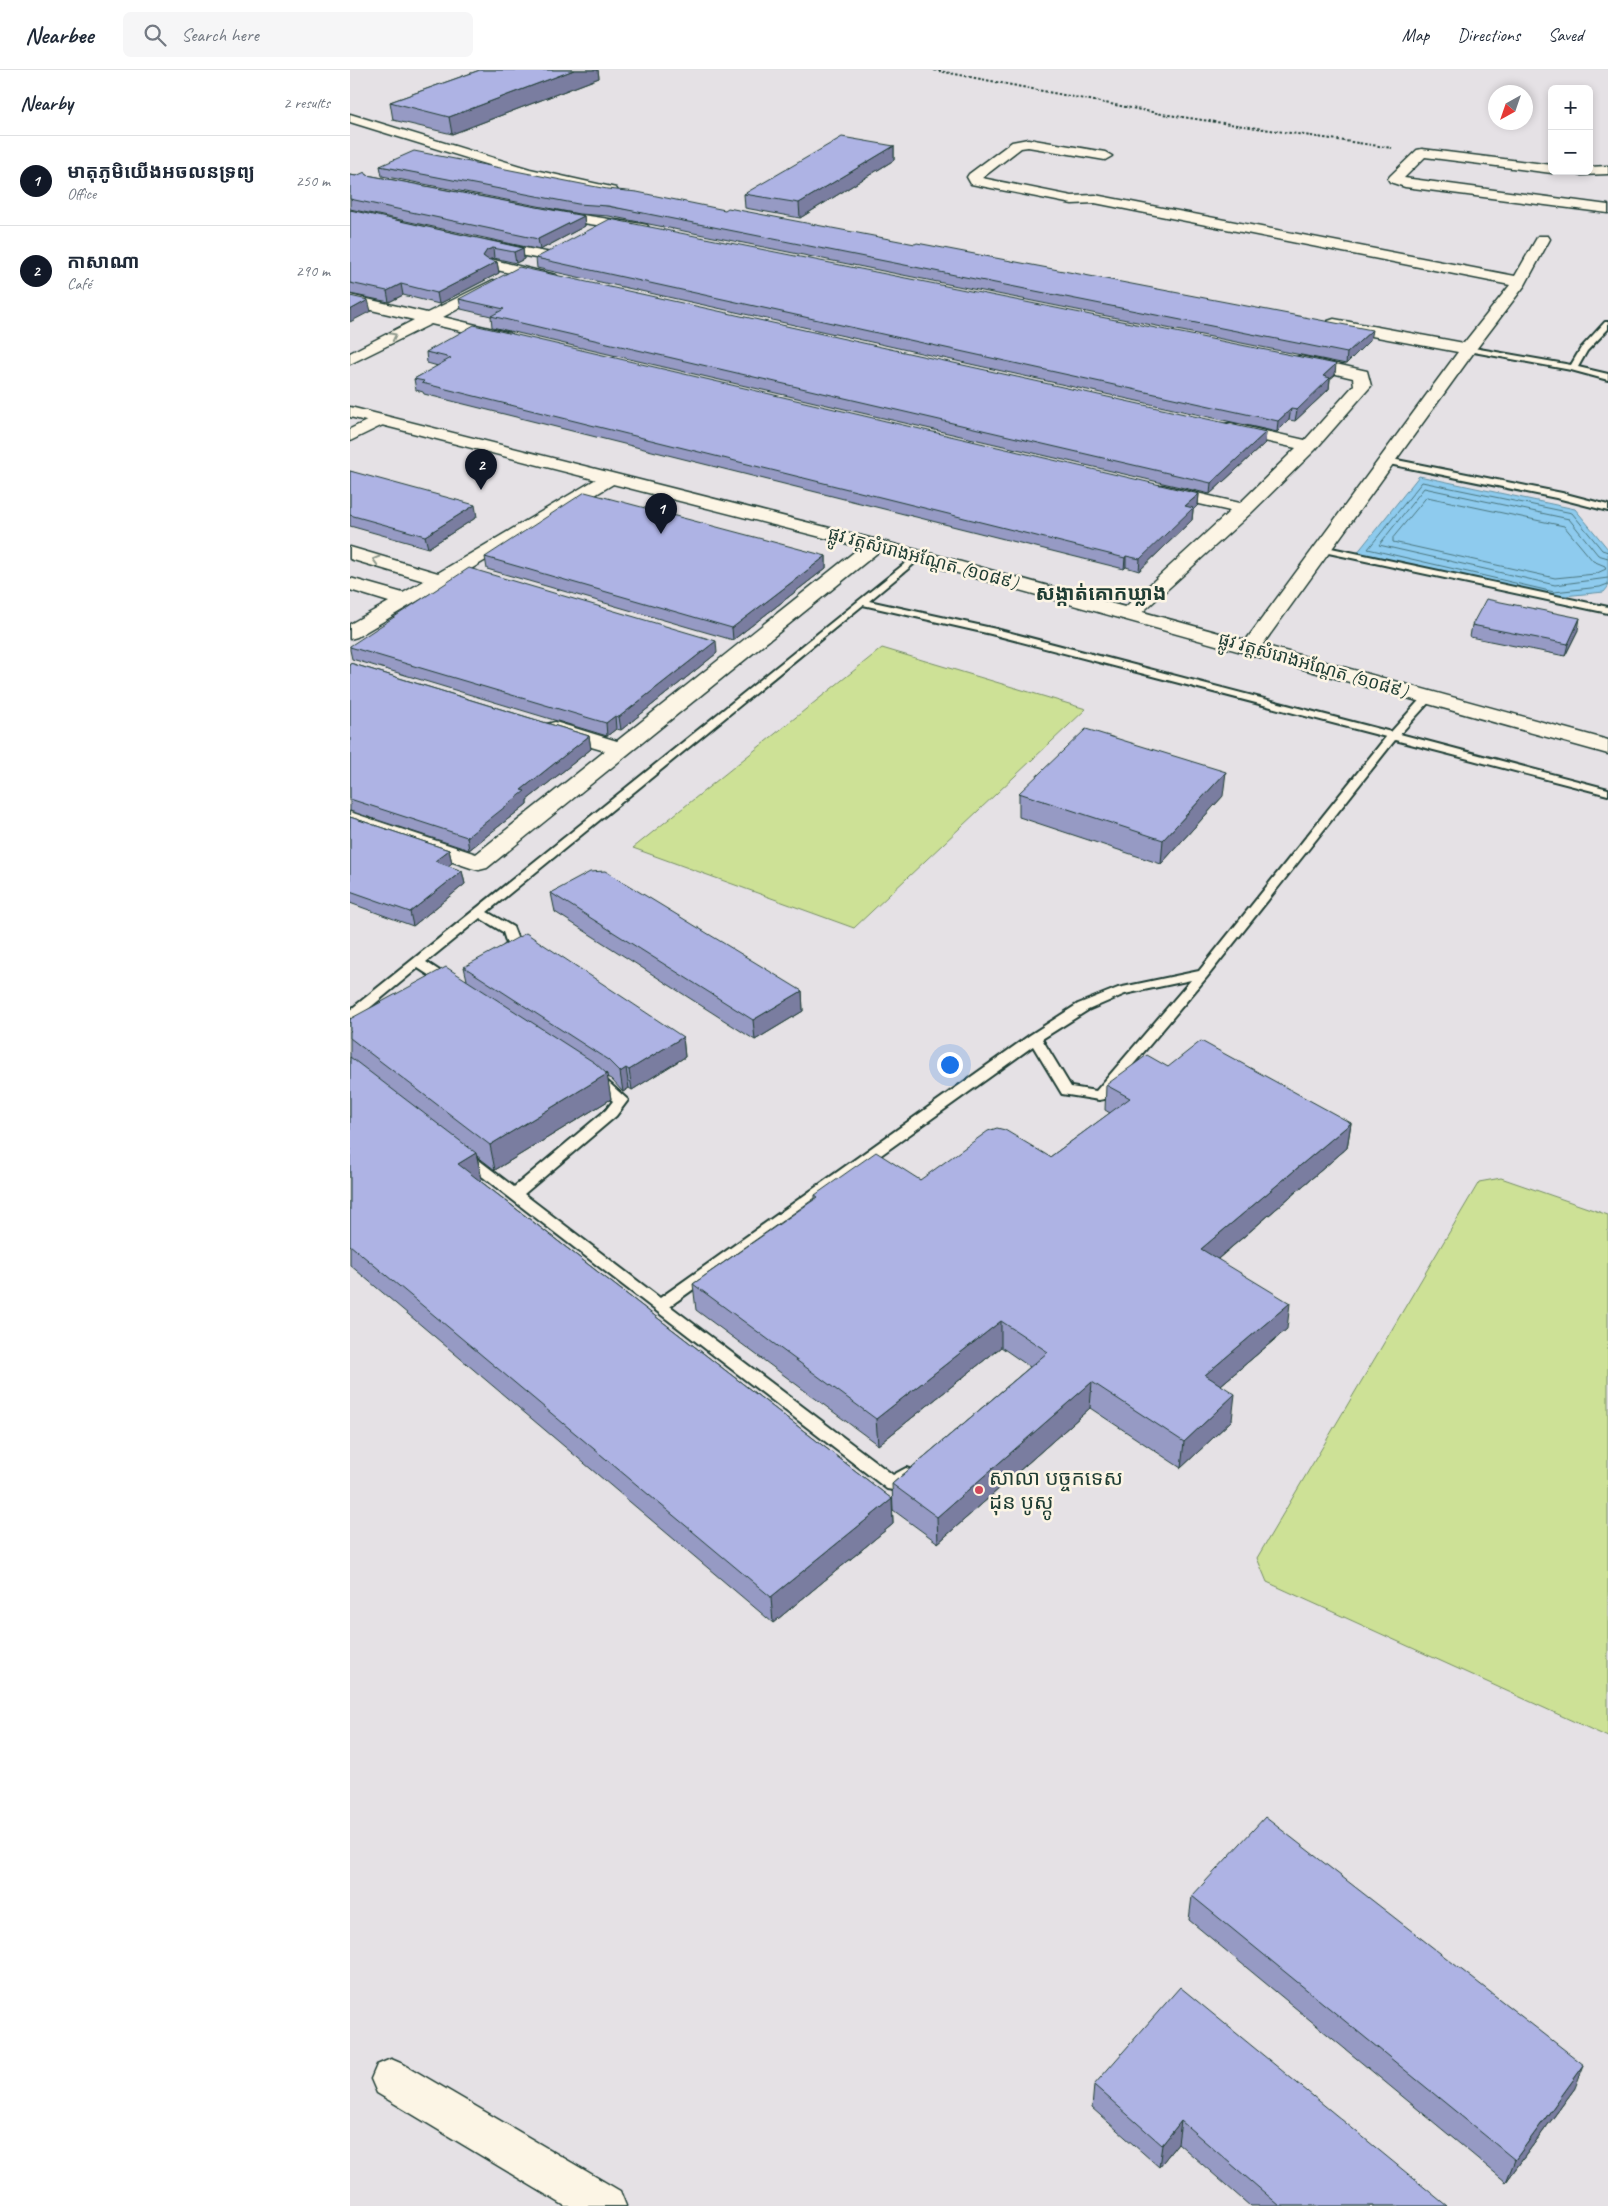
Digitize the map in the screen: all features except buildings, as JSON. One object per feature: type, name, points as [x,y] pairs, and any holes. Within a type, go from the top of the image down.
[{"type":"street","points":[[350,118],[527,172],[621,193]]},
{"type":"street","points":[[1105,156],[1028,143],[1017,145],[974,177],[976,181],[1072,200],[1095,199],[1520,282]]},
{"type":"street","points":[[1548,168],[1422,153],[1394,179],[1405,183],[1608,209]]},
{"type":"street","points":[[1593,171],[1608,170]]},
{"type":"street","points":[[540,213],[579,220],[609,222],[658,231]]},
{"type":"street","points":[[562,229],[579,220]]},
{"type":"street","points":[[586,235],[609,222]]},
{"type":"street","points":[[477,274],[545,238]]},
{"type":"street","points":[[1251,647],[1468,349],[1520,282],[1543,239]]},
{"type":"street","points":[[473,241],[546,256]]},
{"type":"street","points":[[350,359],[562,248]]},
{"type":"street","points":[[494,265],[568,282]]},
{"type":"street","points":[[350,300],[525,341]]},
{"type":"street","points":[[381,325],[428,300]]},
{"type":"street","points":[[1322,321],[1468,349]]},
{"type":"street","points":[[1129,614],[1244,509],[1309,446],[1362,386],[1361,375],[1348,370],[1290,359]]},
{"type":"street","name":"ផ្លូវ វត្តសំរោងអណ្ដែត (១០៨៩)","points":[[350,412],[918,556],[1608,747]]},
{"type":"street","points":[[350,436],[379,420]]},
{"type":"street","points":[[1211,424],[1309,446]]},
{"type":"street","points":[[350,633],[439,578],[609,479]]},
{"type":"street","points":[[1146,487],[1244,509]]},
{"type":"street","points":[[350,819],[479,863],[621,749],[734,649],[875,545]]},
{"type":"street","points":[[350,553],[439,578]]},
{"type":"street","points":[[459,568],[488,577]]},
{"type":"street","points":[[350,584],[404,600]]},
{"type":"street","points":[[537,723],[621,749]]},
{"type":"street","points":[[391,2079],[605,2206]]},
{"type":"lane","points":[[1573,368],[1584,350],[1608,324]]},
{"type":"lane","points":[[1468,349],[1573,368],[1608,377]]},
{"type":"lane","points":[[1386,461],[1562,496],[1608,508]]},
{"type":"lane","points":[[1322,549],[1608,610]]},
{"type":"lane","points":[[350,1017],[918,556]]},
{"type":"lane","points":[[861,602],[992,631],[1608,792]]},
{"type":"lane","points":[[1035,1038],[1067,1091],[1099,1096],[1202,974],[1392,737],[1428,696]]},
{"type":"lane","points":[[479,912],[509,930],[514,945],[496,959]]},
{"type":"lane","points":[[418,962],[458,986]]},
{"type":"lane","points":[[660,1306],[1035,1038],[1084,1007],[1122,991],[1202,974]]},
{"type":"lane","points":[[515,1194],[611,1113],[620,1100],[605,1084],[580,1068]]},
{"type":"lane","points":[[452,1146],[893,1484],[915,1466]]},
{"type":"path","points":[[934,70],[991,83],[1219,124],[1422,153]]},
{"type":"green space","points":[[882,648],[1086,709],[854,928],[633,848]]},
{"type":"green space","points":[[1501,1178],[1608,1215],[1608,1737],[1267,1582],[1257,1558],[1479,1182]]},
{"type":"water","points":[[1419,476],[1575,509],[1608,549],[1608,587],[1604,592],[1554,597],[1357,553]]},
{"type":"place","name":"កាសាណា","points":[[481,490]]},
{"type":"place","name":"មាតុភូមិយើងអចលនទ្រព្យ","points":[[661,534]]},
{"type":"place","name":"សាលា បច្ចកទេស ដុន បូស្កូ","points":[[979,1490]]},
{"type":"district","name":"សង្កាត់គោកឃ្លាង","points":[[1101,593]]}]
